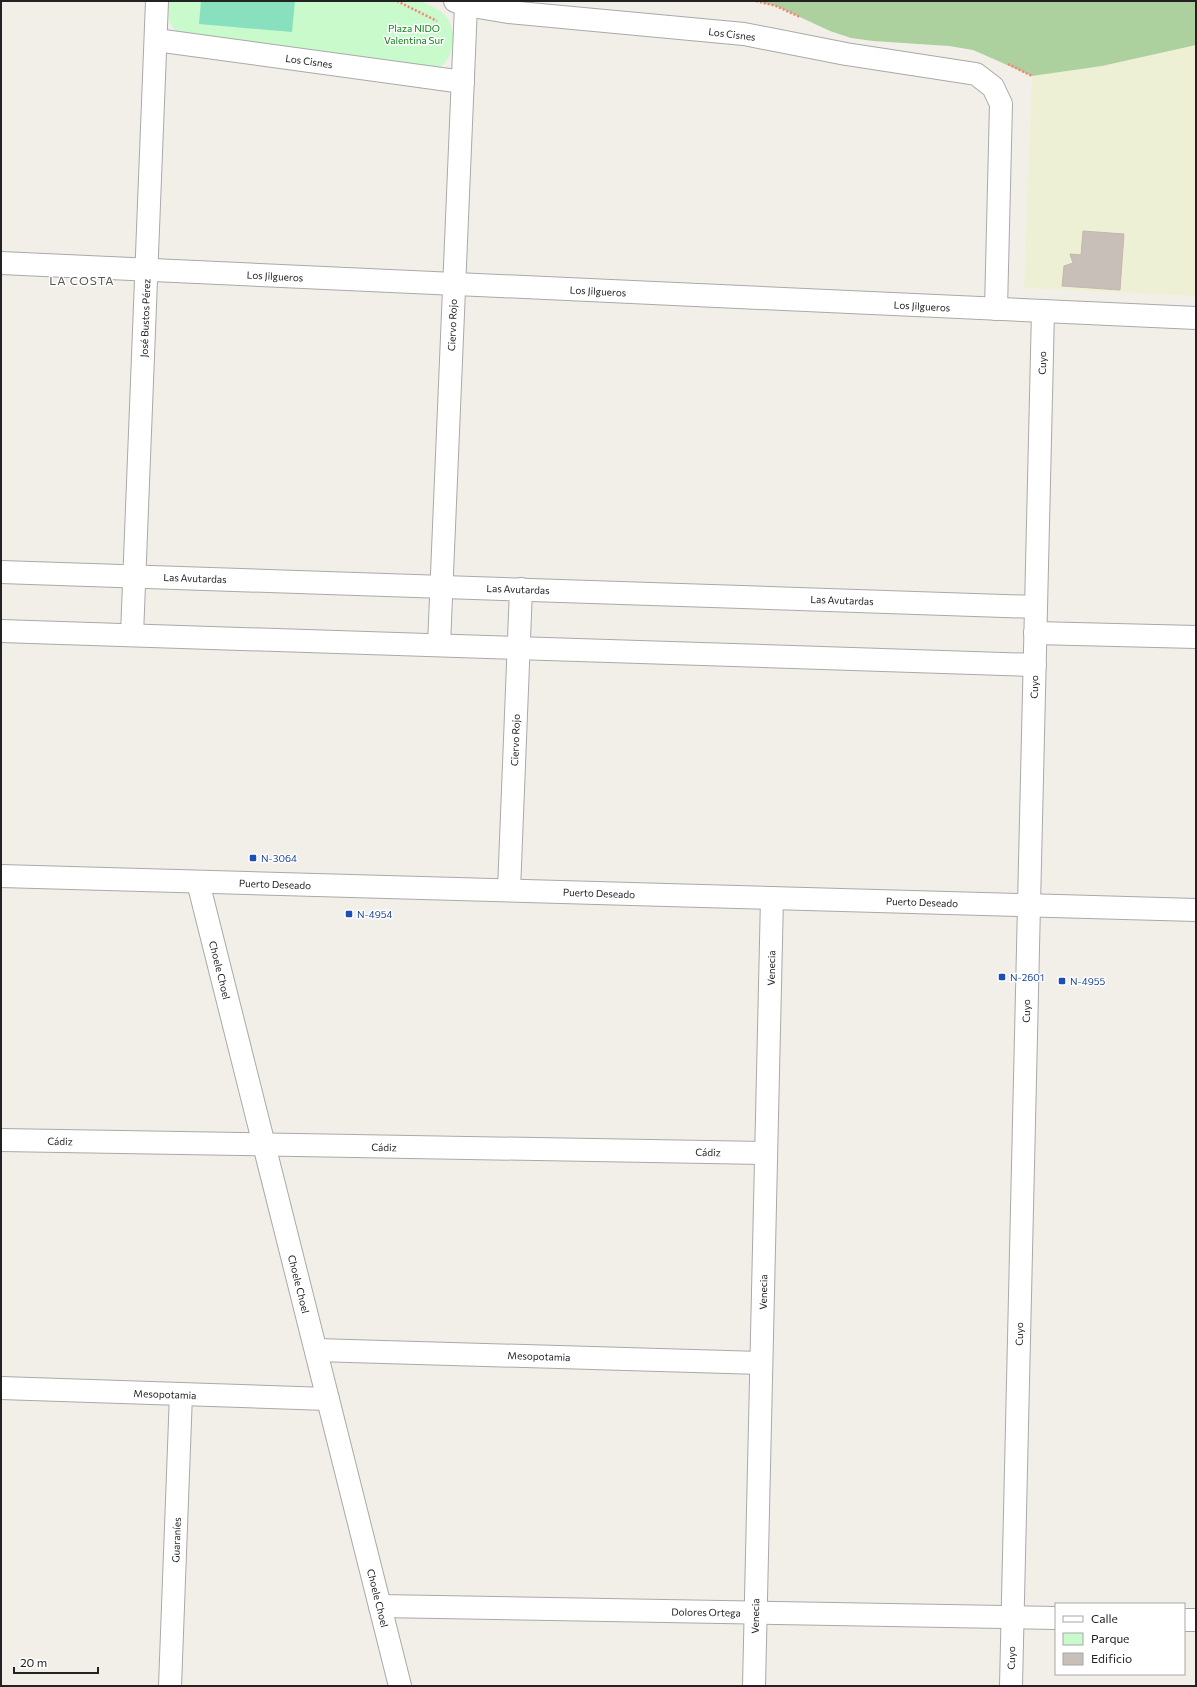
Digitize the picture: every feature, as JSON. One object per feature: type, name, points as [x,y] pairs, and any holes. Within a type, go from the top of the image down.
[{"type":"street","name":"José Bustos Pérez","points":[[132,635],[158,1]]},
{"type":"street","name":"Los Cisnes","points":[[460,3],[508,12],[751,35],[846,54],[965,71],[976,74],[993,87],[998,95],[1002,114],[996,309]]},
{"type":"street","name":"Ciervo Rojo","points":[[439,645],[463,82],[460,3]]},
{"type":"street","name":"Los Cisnes","points":[[156,40],[463,82]]},
{"type":"street","name":"Los Jilgueros","points":[[1,263],[1196,318]]},
{"type":"street","name":"Cuyo","points":[[1010,1686],[1043,311]]},
{"type":"street","name":"Las Avutardas","points":[[1,572],[1036,607]]},
{"type":"street","name":"Ciervo Rojo","points":[[509,890],[521,589]]},
{"type":"street","points":[[1,631],[1035,665]]},
{"type":"street","points":[[1035,633],[1196,637]]},
{"type":"street","name":"Puerto Deseado","points":[[1,876],[1196,910]]},
{"type":"street","name":"Choele Choel","points":[[198,882],[400,1686]]},
{"type":"street","name":"Venecia","points":[[754,1686],[772,898]]},
{"type":"street","name":"Cádiz","points":[[1,1140],[766,1153]]},
{"type":"street","name":"Mesopotamia","points":[[316,1350],[761,1363]]},
{"type":"street","name":"Mesopotamia","points":[[1,1388],[328,1400]]},
{"type":"street","name":"Guaraníes","points":[[170,1686],[181,1394]]},
{"type":"street","name":"Dolores Ortega","points":[[380,1606],[1055,1618]]},
{"type":"street","points":[[1185,1620],[1196,1620]]},
{"type":"green space","name":"Plaza NIDO Valentina Sur","points":[[169,1],[421,1],[439,10],[445,15],[452,30],[453,45],[448,59],[438,68],[177,32],[171,25],[168,14]]},
{"type":"green space","points":[[201,1],[295,1],[292,32],[199,24]]},
{"type":"green space","points":[[756,1],[1196,1],[1196,45],[1102,66],[1032,76],[973,50],[949,46],[873,41],[851,38],[830,31],[776,6]]},
{"type":"green space","points":[[1196,45],[1196,296],[1024,288],[1032,76],[1102,66]]},
{"type":"building","points":[[1083,231],[1124,234],[1120,290],[1062,286],[1064,266],[1073,263],[1070,254],[1081,255]]},
{"type":"place","name":"N-3064","points":[[253,858]]},
{"type":"place","name":"N-4954","points":[[349,914]]},
{"type":"place","name":"N-2601","points":[[1002,977]]},
{"type":"place","name":"N-4955","points":[[1062,981]]},
{"type":"district","name":"LA COSTA","points":[[82,281]]}]
